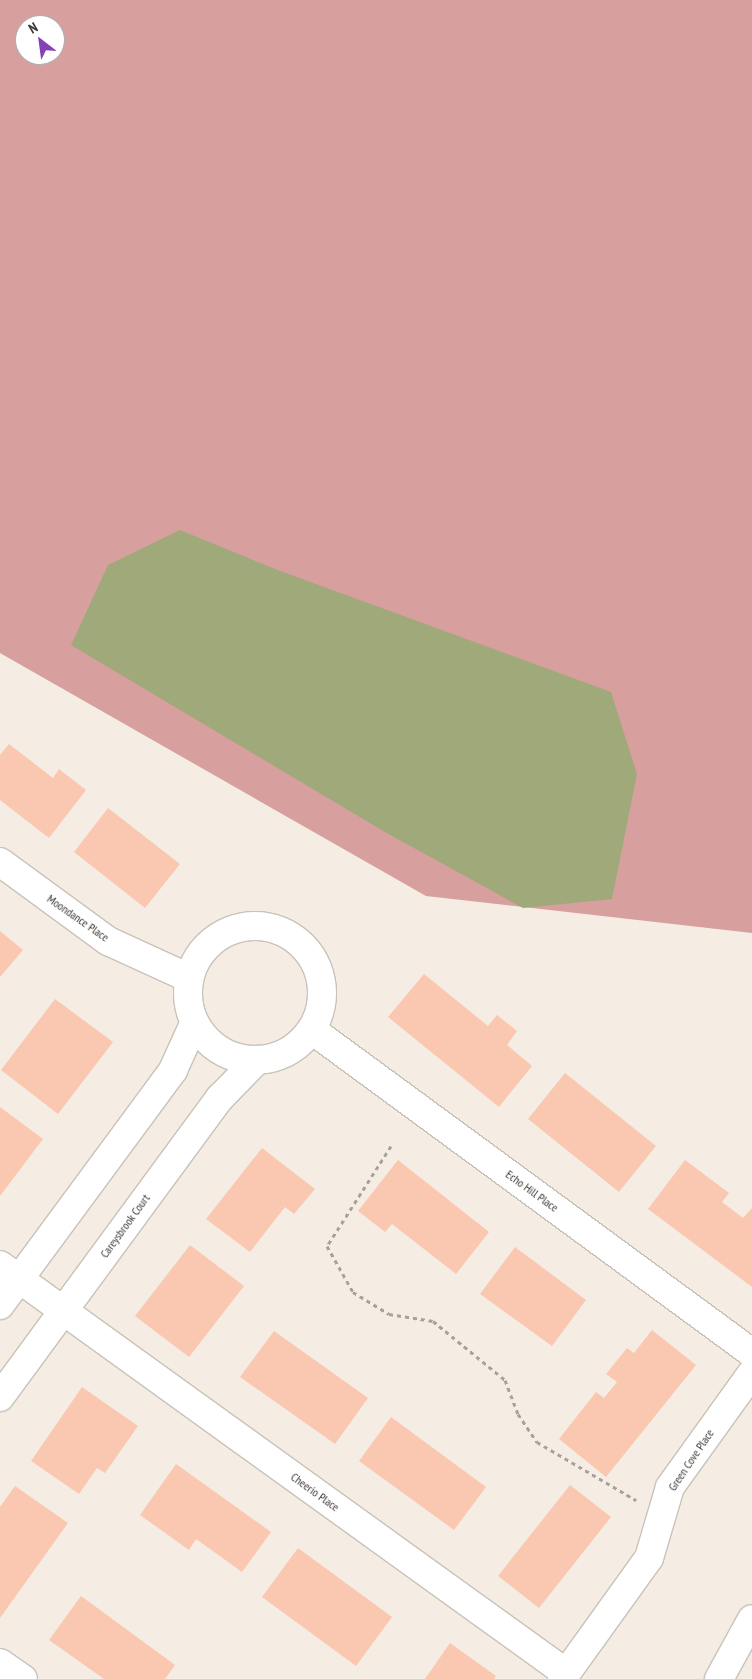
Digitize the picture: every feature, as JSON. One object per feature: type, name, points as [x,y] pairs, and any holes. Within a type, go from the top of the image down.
[{"type":"street","name":"Moondance Place","points":[[0,862],[108,941],[190,978]]},
{"type":"street","points":[[244,926],[268,926],[288,934],[307,948],[320,971],[323,994],[312,1030],[300,1044],[280,1056],[257,1060],[238,1058],[217,1049],[194,1024],[188,1001],[190,978],[198,958],[213,940],[244,926]]},
{"type":"street","points":[[0,1305],[9,1272],[173,1070],[194,1024]]},
{"type":"street","name":"Echo Hill Place","points":[[312,1030],[752,1353]]},
{"type":"street","name":"Careysbrook Court","points":[[0,1396],[220,1098],[257,1060]]},
{"type":"street","name":"Cheerio Place","points":[[9,1272],[564,1676]]},
{"type":"street","name":"Green Cove Place","points":[[564,1676],[649,1558],[670,1487],[752,1373]]},
{"type":"street","points":[[719,1679],[752,1619]]},
{"type":"street","points":[[0,1663],[23,1679]]},
{"type":"path","points":[[391,1146],[327,1246],[353,1292],[389,1314],[433,1321],[505,1380],[518,1414],[537,1442],[643,1504]]},
{"type":"shaded area","points":[[0,0],[752,0],[752,933],[426,896],[0,653]]},
{"type":"shaded area","points":[[180,530],[275,569],[611,692],[637,774],[612,899],[523,908],[385,832],[71,645],[108,565]]},
{"type":"building","points":[[9,744],[53,778],[59,769],[86,790],[49,838],[0,800],[0,755]]},
{"type":"building","points":[[108,808],[180,864],[145,908],[74,852]]},
{"type":"building","points":[[0,931],[23,950],[0,977]]},
{"type":"building","points":[[424,974],[488,1026],[497,1015],[517,1031],[507,1045],[532,1066],[499,1107],[388,1017]]},
{"type":"building","points":[[55,999],[113,1042],[58,1114],[1,1070]]},
{"type":"building","points":[[565,1073],[656,1146],[619,1192],[528,1119]]},
{"type":"building","points":[[0,1107],[43,1139],[0,1196]]},
{"type":"building","points":[[262,1148],[315,1189],[294,1214],[285,1207],[250,1252],[206,1219]]},
{"type":"building","points":[[398,1160],[489,1232],[456,1274],[392,1224],[385,1232],[358,1211]]},
{"type":"building","points":[[685,1160],[729,1193],[722,1202],[743,1218],[752,1208],[752,1287],[648,1209]]},
{"type":"building","points":[[190,1245],[244,1286],[189,1357],[135,1316]]},
{"type":"building","points":[[515,1247],[586,1300],[552,1346],[480,1294]]},
{"type":"building","points":[[652,1330],[696,1365],[606,1477],[559,1439],[596,1392],[604,1398],[617,1382],[606,1374],[627,1348],[634,1353]]},
{"type":"building","points":[[274,1331],[368,1398],[335,1444],[240,1377]]},
{"type":"building","points":[[82,1387],[138,1426],[105,1473],[97,1468],[79,1494],[31,1461]]},
{"type":"building","points":[[391,1417],[486,1487],[454,1530],[359,1461]]},
{"type":"building","points":[[176,1464],[271,1532],[242,1572],[196,1539],[189,1550],[140,1515]]},
{"type":"building","points":[[570,1485],[611,1517],[539,1608],[498,1576]]},
{"type":"building","points":[[15,1486],[68,1523],[0,1618],[0,1507]]},
{"type":"building","points":[[298,1548],[392,1617],[356,1666],[262,1597]]},
{"type":"building","points":[[81,1596],[175,1665],[165,1679],[104,1679],[49,1640]]},
{"type":"building","points":[[450,1643],[496,1676],[494,1679],[425,1679]]}]
